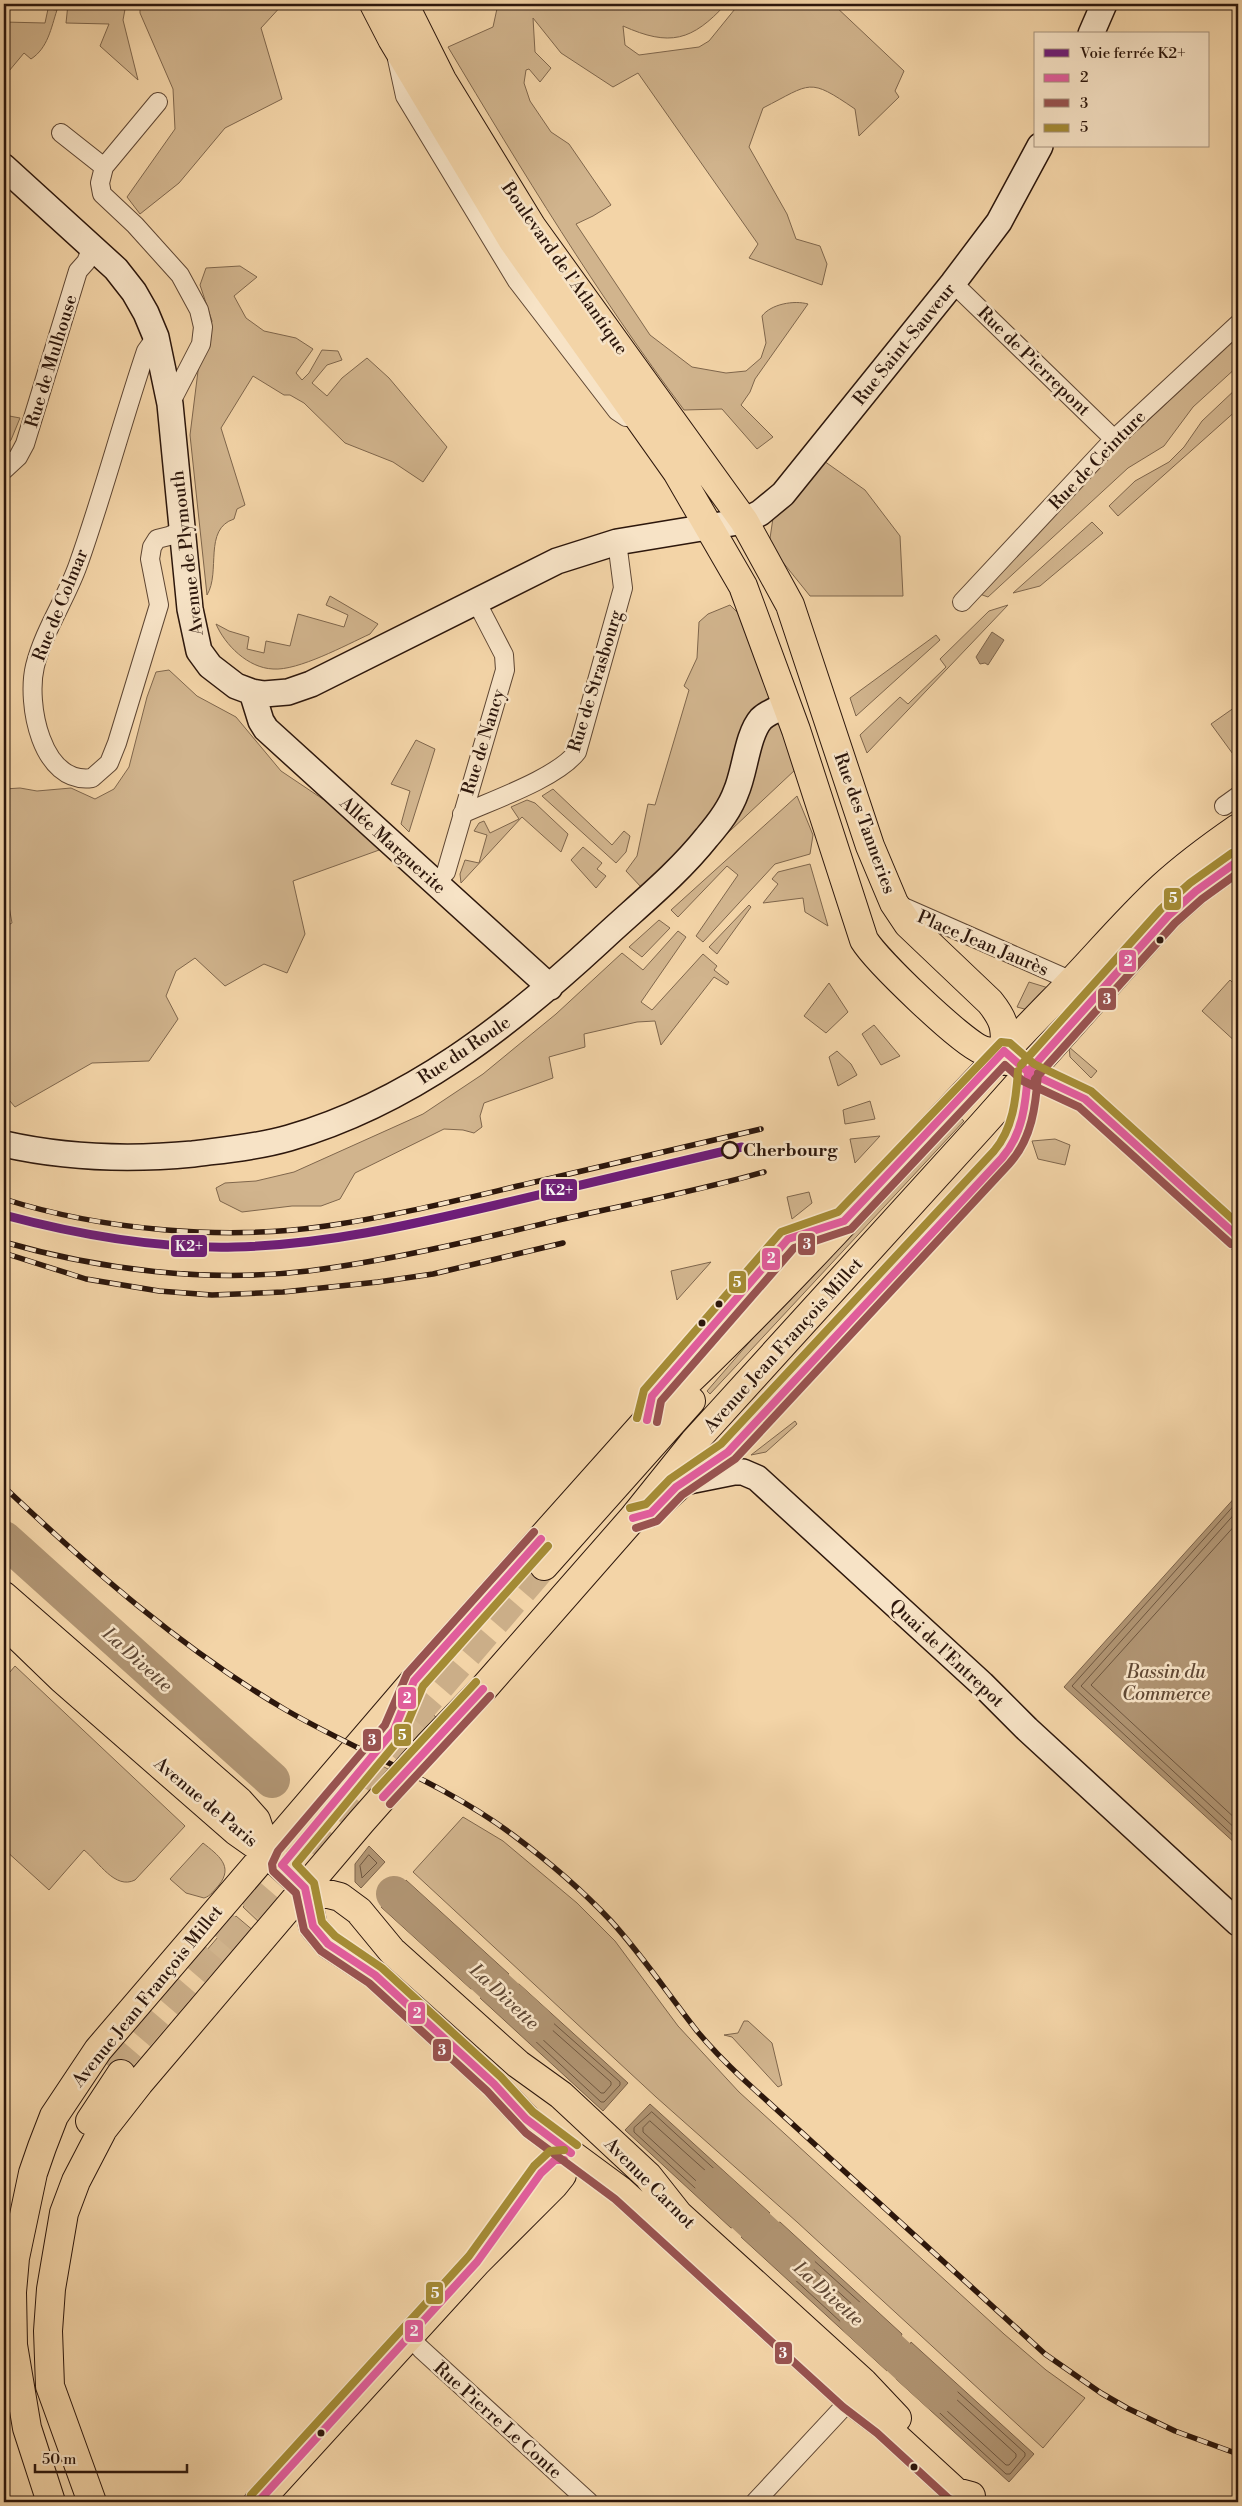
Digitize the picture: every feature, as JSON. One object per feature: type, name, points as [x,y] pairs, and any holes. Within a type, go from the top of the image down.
[{"type":"main road","name":"Boulevard de l'Atlantique","points":[[374,4],[392,39],[512,241],[677,472],[709,527]]},
{"type":"main road","name":"Boulevard de l'Atlantique","points":[[404,4],[442,80],[532,227],[744,521]]},
{"type":"main road","name":"Rue des Tanneries","points":[[709,527],[743,586],[787,706],[864,940],[879,960],[960,1035],[980,1050],[1004,1051],[1005,1026],[1000,1015],[908,924],[894,903],[870,846],[790,605],[744,521]]},
{"type":"main road","points":[[274,1860],[286,1857],[394,1730],[414,1681],[647,1420],[686,1384],[777,1292],[964,1092],[1231,817]]},
{"type":"main road","name":"Avenue Jean François Millet","points":[[305,1888],[429,1745],[483,1689],[633,1518],[694,1442],[983,1124],[1168,916],[1196,891],[1238,861]]},
{"type":"main road","name":"Rue des Tanneries","points":[[960,1035],[976,1064],[975,1078],[964,1092]]},
{"type":"main road","points":[[1004,1051],[1028,1072]]},
{"type":"main road","points":[[983,1124],[1001,1085],[1006,1067],[1004,1051]]},
{"type":"main road","points":[[694,1442],[667,1448],[548,1569],[761,1322],[777,1292]]},
{"type":"main road","name":"Avenue de Paris","points":[[4,1596],[239,1801],[256,1820],[274,1860]]},
{"type":"main road","name":"Avenue de Paris","points":[[4,1623],[62,1679],[236,1831],[274,1860]]},
{"type":"main road","name":"Avenue Jean François Millet","points":[[51,2502],[27,2428],[13,2345],[12,2292],[16,2258],[36,2164],[54,2116],[98,2050],[274,1860],[287,1829],[414,1681]]},
{"type":"main road","points":[[274,1860],[305,1888],[313,1926],[328,1944],[375,1976],[494,2084],[526,2119],[567,2156],[621,2191],[850,2400],[883,2425],[956,2492],[974,2499]]},
{"type":"main road","points":[[50,2386],[48,2331],[58,2242],[64,2213],[89,2154],[104,2130],[139,2083],[305,1888]]},
{"type":"main road","name":"Avenue Carnot","points":[[305,1888],[340,1897],[348,1902],[366,1919],[392,1950],[518,2064],[561,2096],[648,2176],[678,2214],[863,2382],[891,2412],[965,2481],[974,2499]]},
{"type":"main road","points":[[16,2258],[35,2194],[46,2170],[84,2106],[117,2072],[69,2160],[52,2207],[38,2256],[33,2293],[34,2343],[40,2367],[50,2386],[92,2502]]},
{"type":"main road","points":[[268,2499],[478,2262],[531,2184],[548,2164],[567,2156],[596,2130]]},
{"type":"street","points":[[1091,32],[1104,4]]},
{"type":"street","points":[[158,102],[104,167],[100,182],[102,194],[136,225],[180,275],[199,310],[204,327],[201,344],[170,404]]},
{"type":"street","points":[[61,133],[104,167]]},
{"type":"street","name":"Rue Saint-Sauveur","points":[[744,521],[760,513],[784,494],[953,283],[999,222],[1039,148]]},
{"type":"street","name":"Avenue de Plymouth","points":[[4,167],[116,269],[134,292],[146,313],[156,337],[170,404],[192,623],[199,651],[210,666],[236,686],[264,694],[288,692],[311,684],[557,561],[617,542],[744,521]]},
{"type":"street","name":"Rue de Mulhouse","points":[[4,470],[18,457],[26,444],[78,271],[86,262],[92,248]]},
{"type":"street","name":"Rue de Pierrepont","points":[[953,283],[1114,439]]},
{"type":"street","name":"Rue de Ceinture","points":[[962,602],[1114,439],[1238,324]]},
{"type":"street","name":"Rue de Colmar","points":[[156,337],[146,351],[78,567],[54,616],[35,667],[32,696],[40,736],[50,757],[64,772],[75,777],[92,778],[109,763],[117,743],[159,604],[150,559],[152,547],[157,539],[183,530]]},
{"type":"street","name":"Rue de Strasbourg","points":[[462,814],[568,763],[577,752],[623,588],[617,542]]},
{"type":"street","name":"Rue de Nancy","points":[[435,884],[446,872],[505,670],[506,661],[476,601]]},
{"type":"street","name":"Allée Marguerite","points":[[252,692],[261,722],[266,729],[550,987]]},
{"type":"street","name":"Rue du Roule","points":[[4,1144],[58,1154],[110,1157],[162,1157],[220,1151],[286,1139],[331,1125],[382,1103],[443,1067],[495,1032],[550,987],[700,846],[725,815],[737,792],[755,728],[768,713],[787,706]]},
{"type":"street","points":[[1231,817],[1238,796]]},
{"type":"street","name":"Place Jean Jaurès","points":[[894,903],[915,914],[1072,981]]},
{"type":"street","points":[[1028,1072],[1085,1099],[1238,1237]]},
{"type":"street","name":"Quai de l'Entrepot","points":[[633,1518],[651,1513],[684,1482],[734,1472],[743,1472],[757,1478],[982,1684],[1027,1729],[1238,1923]]},
{"type":"street","name":"Rue Pierre Le Conte","points":[[410,2337],[588,2502]]},
{"type":"street","points":[[755,2502],[850,2400]]},
{"type":"shaded area","points":[[68,4],[126,4],[123,20],[138,80],[100,46],[109,24],[66,23]]},
{"type":"shaded area","points":[[140,4],[283,4],[261,28],[282,99],[225,128],[179,183],[140,214],[127,197],[175,129],[173,89],[140,13]]},
{"type":"shaded area","points":[[498,4],[726,4],[702,26],[691,33],[679,37],[654,37],[623,26],[625,45],[639,55],[699,47],[709,41],[739,4],[833,4],[904,71],[895,91],[899,97],[859,136],[855,109],[818,88],[801,89],[763,108],[749,147],[787,214],[796,239],[820,246],[827,264],[822,285],[749,258],[758,244],[638,73],[613,87],[561,53],[533,18],[535,52],[551,68],[540,82],[529,69],[526,70],[524,83],[530,101],[551,132],[569,144],[611,205],[576,224],[650,335],[692,367],[726,373],[746,371],[761,358],[766,343],[762,316],[771,308],[783,304],[796,302],[808,304],[755,379],[750,392],[741,405],[773,437],[757,449],[722,409],[684,410],[591,277],[532,186],[448,47],[493,27]]},
{"type":"shaded area","points":[[48,9],[57,10],[45,43],[31,59],[24,53],[4,77],[4,22],[45,23]]},
{"type":"shaded area","points":[[240,266],[257,277],[234,296],[246,318],[264,331],[296,338],[313,349],[296,373],[302,380],[309,373],[322,350],[338,351],[342,360],[327,365],[312,383],[327,396],[342,378],[367,358],[389,378],[447,447],[423,482],[393,462],[345,443],[304,403],[290,395],[284,395],[253,376],[221,428],[245,505],[237,509],[234,519],[225,524],[219,532],[214,552],[211,586],[207,595],[190,435],[199,363],[212,321],[200,285],[206,268]]},
{"type":"shaded area","points":[[1238,336],[1238,366],[1193,407],[1164,446],[1128,468],[988,597],[977,593],[1120,447]]},
{"type":"shaded area","points":[[1238,387],[1238,409],[1118,516],[1109,506],[1135,481],[1169,462],[1184,447],[1202,421]]},
{"type":"shaded area","points":[[4,415],[20,418],[11,440],[4,448]]},
{"type":"shaded area","points":[[824,461],[865,490],[900,536],[903,596],[810,596],[769,545],[773,518]]},
{"type":"shaded area","points":[[1092,522],[1103,533],[1040,586],[1013,593]]},
{"type":"shaded area","points":[[330,596],[378,624],[370,634],[308,662],[283,669],[264,668],[246,660],[225,640],[216,624],[229,631],[249,637],[247,649],[264,653],[266,641],[290,646],[298,614],[344,627],[348,615],[326,605]]},
{"type":"shaded area","points":[[730,605],[746,621],[796,769],[715,845],[642,888],[626,871],[637,856],[648,804],[655,805],[689,690],[684,686],[697,658],[699,622],[708,614]]},
{"type":"shaded area","points":[[1008,605],[867,753],[860,735],[900,697],[908,704],[946,667],[940,659],[989,611]]},
{"type":"shaded area","points":[[936,635],[940,640],[856,716],[850,698]]},
{"type":"shaded area","points":[[169,670],[197,696],[236,717],[281,771],[354,820],[382,849],[293,881],[305,934],[287,973],[264,964],[225,986],[195,958],[176,971],[166,996],[178,1019],[149,1061],[92,1063],[15,1107],[4,1094],[4,927],[12,923],[4,879],[4,789],[20,788],[37,791],[71,788],[95,799],[114,789],[129,767],[147,697],[156,672]]},
{"type":"shaded area","points":[[1238,705],[1238,761],[1211,724]]},
{"type":"shaded area","points":[[416,740],[435,749],[409,832],[401,824],[410,791],[391,784]]},
{"type":"shaded area","points":[[553,789],[612,845],[624,831],[630,836],[626,852],[616,863],[542,796]]},
{"type":"shaded area","points":[[797,796],[813,835],[810,854],[775,864],[703,942],[696,936],[738,875],[727,866],[678,917],[671,910]]},
{"type":"shaded area","points":[[527,800],[535,803],[568,834],[561,852],[522,817],[461,883],[460,874],[465,860],[479,863],[487,835],[474,831],[479,823],[484,821],[490,833],[519,819],[511,807]]},
{"type":"shaded area","points":[[583,847],[602,863],[597,869],[606,876],[596,888],[571,860]]},
{"type":"shaded area","points":[[810,864],[828,926],[805,912],[803,898],[763,903],[778,884],[772,879],[778,872]]},
{"type":"shaded area","points":[[749,905],[751,907],[717,954],[709,947]]},
{"type":"shaded area","points":[[659,920],[670,928],[642,957],[629,947]]},
{"type":"shaded area","points":[[678,931],[686,937],[641,1002],[652,1010],[703,954],[717,966],[714,970],[729,982],[727,985],[714,977],[661,1045],[655,1021],[637,1022],[584,1034],[585,1047],[549,1057],[553,1078],[484,1103],[480,1116],[482,1127],[474,1133],[463,1130],[444,1129],[355,1173],[340,1199],[321,1206],[292,1206],[242,1212],[220,1201],[216,1188],[225,1183],[256,1181],[294,1172],[423,1114],[483,1074],[556,1014],[622,953],[643,970]]},
{"type":"shaded area","points":[[1230,980],[1238,988],[1238,1044],[1202,1011]]},
{"type":"shaded area","points":[[1029,982],[1055,990],[1028,1010],[1017,1007]]},
{"type":"shaded area","points":[[829,983],[848,1012],[826,1033],[804,1016]]},
{"type":"shaded area","points":[[874,1025],[900,1056],[881,1065],[862,1034]]},
{"type":"shaded area","points":[[1069,1047],[1097,1071],[1091,1078],[1070,1057]]},
{"type":"shaded area","points":[[837,1051],[851,1064],[857,1075],[838,1086],[829,1057]]},
{"type":"shaded area","points":[[870,1101],[875,1119],[845,1124],[843,1110]]},
{"type":"shaded area","points":[[957,1115],[964,1121],[710,1394],[707,1391],[780,1307]]},
{"type":"shaded area","points":[[880,1136],[855,1163],[850,1139]]},
{"type":"shaded area","points":[[1055,1139],[1070,1145],[1065,1165],[1038,1159],[1032,1141]]},
{"type":"shaded area","points":[[809,1192],[812,1203],[792,1219],[787,1197]]},
{"type":"shaded area","points":[[711,1262],[677,1300],[671,1271]]},
{"type":"shaded area","points":[[795,1421],[797,1424],[766,1452],[751,1455]]},
{"type":"shaded area","points":[[15,1666],[185,1826],[135,1880],[128,1882],[114,1878],[84,1850],[49,1890],[4,1849],[4,1679]]},
{"type":"shaded area","points":[[419,1702],[437,1718],[402,1760],[388,1751]]},
{"type":"shaded area","points":[[376,1763],[392,1771],[380,1785],[363,1789],[334,1823],[328,1817]]},
{"type":"shaded area","points":[[463,1817],[503,1841],[577,1903],[615,1941],[678,2026],[739,2092],[1004,2334],[1046,2370],[1085,2398],[1043,2448],[797,2222],[656,2097],[413,1872]]},
{"type":"shaded area","points":[[318,1826],[334,1840],[319,1852],[314,1852],[307,1843]]},
{"type":"shaded area","points":[[203,1843],[219,1857],[225,1872],[219,1885],[211,1894],[204,1898],[186,1893],[170,1879]]},
{"type":"shaded area","points":[[259,1892],[268,1894],[274,1904],[261,1924],[243,1907],[252,1896]]},
{"type":"shaded area","points":[[236,1916],[255,1932],[224,1967],[206,1951]]},
{"type":"shaded area","points":[[744,2021],[748,2021],[772,2043],[782,2085],[778,2087],[732,2037],[724,2035],[738,2033]]},
{"type":"water","points":[[992,632],[1004,640],[988,665],[985,663],[980,664],[976,657]]},
{"type":"water","name":"Bassin du Commerce","points":[[1238,1494],[1238,1846],[1064,1687]]},
{"type":"water","points":[[369,1846],[385,1862],[361,1888],[355,1882],[355,1864]]},
{"type":"water","points":[[406,1880],[509,1974],[471,1989],[381,1907]]},
{"type":"water","points":[[519,1984],[628,2083],[603,2111],[480,1998]]},
{"type":"water","points":[[650,2104],[770,2213],[731,2228],[625,2130]]},
{"type":"water","points":[[780,2222],[902,2334],[887,2371],[741,2237]]},
{"type":"water","points":[[911,2342],[1034,2454],[1009,2482],[896,2379]]},
{"type":"waterway","name":"La Divette","points":[[4,1539],[272,1780]]},
{"type":"waterway","name":"La Divette","points":[[394,1894],[536,2024]]},
{"type":"waterway","name":"La Divette","points":[[713,2186],[797,2263]]},
{"type":"waterway","name":"La Divette","points":[[858,2320],[940,2395]]},
{"type":"tunnel","points":[[112,2069],[544,1566]]},
{"type":"railway","points":[[4,1199],[42,1210],[81,1218],[163,1230],[205,1232],[287,1230],[326,1226],[405,1212],[761,1129]]},
{"type":"railway","points":[[4,1242],[78,1260],[154,1272],[232,1275],[308,1271],[436,1248],[689,1191],[764,1172]]},
{"type":"railway","points":[[4,1253],[86,1279],[159,1291],[212,1295],[283,1292],[433,1274],[563,1243]]},
{"type":"railway","points":[[4,1487],[104,1578],[210,1661],[314,1726],[430,1784],[486,1816],[551,1865],[611,1921],[697,2031],[725,2062],[1045,2354],[1101,2393],[1127,2408],[1175,2431],[1238,2454]]},
{"type":"rail line","name":"K2+","points":[[4,1215],[61,1229],[118,1239],[177,1246],[235,1247],[301,1242],[367,1233],[431,1220],[742,1147]]},
{"type":"transit line","name":"5","points":[[1021,1065],[1161,909],[1190,883],[1232,853]]},
{"type":"transit line","name":"2","points":[[1028,1072],[1168,916],[1196,891],[1238,861]]},
{"type":"transit line","name":"3","points":[[1035,1079],[1175,923],[1202,899],[1238,873]]},
{"type":"transit line","name":"5","points":[[637,1418],[644,1390],[781,1232],[838,1212],[1001,1042],[1010,1043],[1034,1064],[1091,1091],[1238,1224]]},
{"type":"transit line","name":"2","points":[[647,1420],[652,1396],[788,1239],[844,1221],[1004,1051],[1028,1072],[1085,1099],[1238,1237]]},
{"type":"transit line","name":"3","points":[[657,1422],[661,1401],[794,1248],[851,1229],[1005,1065],[1023,1081],[1079,1107],[1231,1244]]},
{"type":"transit line","name":"5","points":[[630,1508],[646,1504],[670,1479],[721,1444],[994,1151],[1009,1123],[1015,1103],[1018,1071]]},
{"type":"transit line","name":"2","points":[[633,1518],[651,1513],[676,1487],[728,1452],[1002,1158],[1015,1139],[1019,1128],[1026,1095],[1028,1072]]},
{"type":"transit line","name":"3","points":[[636,1528],[657,1521],[682,1495],[735,1459],[1009,1164],[1017,1154],[1028,1133],[1034,1109],[1038,1073]]},
{"type":"transit line","name":"3","points":[[534,1532],[407,1674],[385,1725],[278,1851],[272,1864],[273,1871],[296,1893],[304,1930],[321,1951],[369,1983],[487,2091],[526,2133],[615,2199],[843,2407],[877,2433],[949,2499],[956,2502]]},
{"type":"transit line","name":"2","points":[[541,1539],[414,1681],[394,1730],[282,1865],[305,1888],[313,1926],[328,1944],[375,1975],[494,2084],[526,2119],[571,2153]]},
{"type":"transit line","name":"5","points":[[548,1546],[423,1686],[402,1736],[296,1864],[314,1883],[322,1922],[335,1936],[382,1968],[501,2077],[533,2112],[577,2145]]},
{"type":"transit line","name":"5","points":[[376,1790],[476,1682]]},
{"type":"transit line","name":"2","points":[[383,1797],[483,1689]]},
{"type":"transit line","name":"3","points":[[390,1804],[490,1696]]},
{"type":"transit line","name":"5","points":[[251,2495],[469,2256],[534,2166],[550,2151],[564,2150]]},
{"type":"transit line","name":"2","points":[[258,2502],[477,2262],[541,2173],[555,2160],[564,2160]]},
{"type":"place","name":"Cherbourg","points":[[730,1150]]}]
